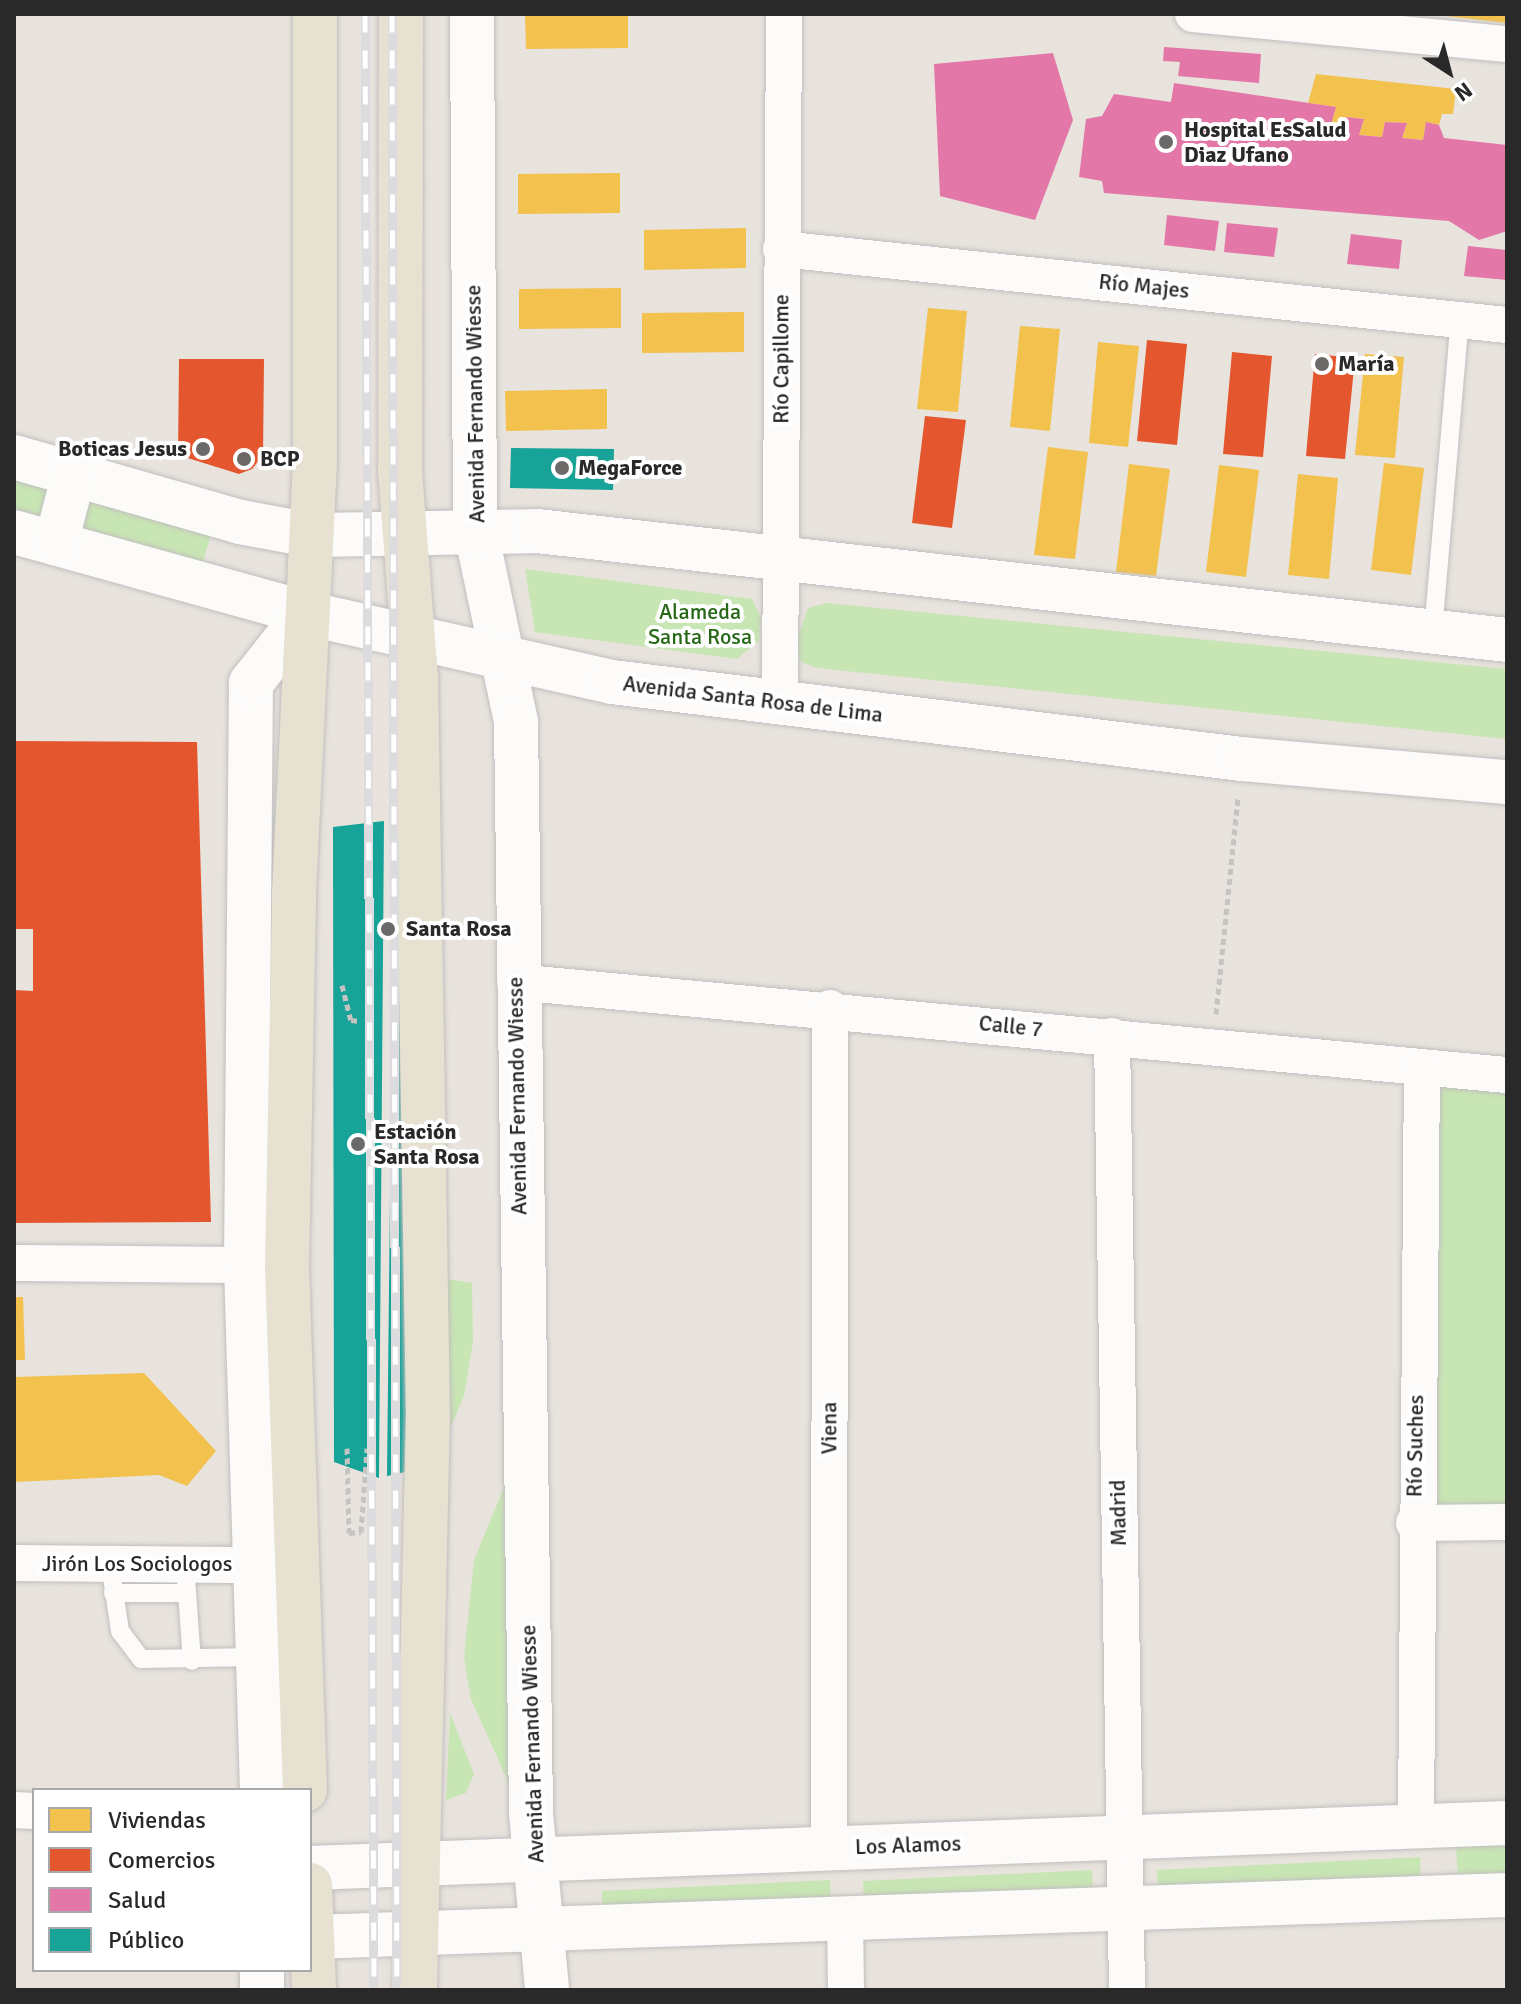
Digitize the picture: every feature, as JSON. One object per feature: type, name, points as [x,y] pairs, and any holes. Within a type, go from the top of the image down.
[{"type":"main road","points":[[305,1788],[287,1267],[306,613],[311,535],[315,14]]},
{"type":"main road","points":[[401,14],[402,528],[414,637],[428,1414],[414,1866],[415,1990]]},
{"type":"main road","name":"Avenida Fernando Wiesse","points":[[472,14],[475,527],[516,722],[515,982],[535,1862],[547,1990]]},
{"type":"main road","points":[[14,457],[240,522],[311,535],[402,528],[475,527],[1507,640]]},
{"type":"main road","points":[[56,543],[74,474]]},
{"type":"main road","points":[[233,593],[240,522]]},
{"type":"main road","name":"Avenida Santa Rosa de Lima","points":[[14,532],[306,613],[505,660],[780,704],[1242,759],[1507,782]]},
{"type":"main road","points":[[262,1788],[259,1565],[246,1265],[251,683],[306,613]]},
{"type":"main road","name":"Los Alamos","points":[[312,1868],[535,1862],[1507,1823]]},
{"type":"main road","points":[[313,1937],[1125,1905],[1507,1895]]},
{"type":"main road","points":[[312,1920],[314,1990]]},
{"type":"street","name":"Río Capillome","points":[[780,704],[784,14]]},
{"type":"street","points":[[1193,14],[1507,44]]},
{"type":"street","name":"Río Majes","points":[[781,249],[1507,325]]},
{"type":"street","name":"Calle 7","points":[[515,982],[1213,1043],[1507,1075]]},
{"type":"street","name":"Viena","points":[[829,1849],[830,1008]]},
{"type":"street","name":"Madrid","points":[[1112,1036],[1127,1990]]},
{"type":"street","name":"Río Suches","points":[[1416,1826],[1414,1523],[1422,1067]]},
{"type":"street","points":[[14,1263],[246,1265]]},
{"type":"street","points":[[1414,1523],[1507,1522]]},
{"type":"street","name":"Jirón Los Sociologos","points":[[14,1563],[112,1578],[186,1578],[259,1565]]},
{"type":"street","points":[[845,1917],[846,1990]]},
{"type":"lane","points":[[1433,632],[1460,320]]},
{"type":"lane","points":[[112,1578],[120,1631],[141,1659],[192,1661],[261,1657]]},
{"type":"lane","points":[[186,1578],[192,1661]]},
{"type":"path","points":[[1213,1043],[1242,759]]},
{"type":"path","points":[[342,985],[351,1020],[360,1021]]},
{"type":"path","points":[[347,1448],[349,1533],[361,1532],[367,1448]]},
{"type":"green space","points":[[14,479],[211,534],[203,562],[14,513]]},
{"type":"green space","name":"Alameda Santa Rosa","points":[[525,569],[752,599],[761,617],[759,641],[737,659],[535,632]]},
{"type":"green space","name":"Alameda Santa Rosa","points":[[827,603],[1507,669],[1507,739],[817,668],[801,662],[795,645],[808,608]]},
{"type":"green space","points":[[1436,1085],[1507,1091],[1507,1512],[1438,1513]]},
{"type":"green space","points":[[448,1279],[472,1283],[473,1342],[464,1396],[449,1431]]},
{"type":"green space","points":[[505,1485],[509,1784],[471,1699],[464,1657],[474,1560]]},
{"type":"green space","points":[[450,1713],[474,1774],[466,1793],[446,1800]]},
{"type":"green space","points":[[1507,1844],[1507,1877],[1458,1880],[1456,1846]]},
{"type":"green space","points":[[1420,1857],[1421,1882],[1158,1895],[1157,1870]]},
{"type":"green space","points":[[1092,1870],[1093,1894],[864,1905],[863,1881]]},
{"type":"green space","points":[[830,1880],[831,1904],[602,1915],[602,1891]]},
{"type":"building: Viviendas","points":[[525,14],[628,14],[628,48],[526,49]]},
{"type":"building: Viviendas","points":[[1446,14],[1507,14],[1507,23],[1446,16]]},
{"type":"building: Viviendas","points":[[1316,74],[1456,89],[1453,114],[1442,114],[1439,125],[1426,122],[1423,140],[1402,138],[1407,123],[1385,122],[1382,137],[1359,135],[1364,119],[1346,117],[1339,134],[1328,135],[1336,107],[1308,103]]},
{"type":"building: Viviendas","points":[[620,173],[620,213],[518,214],[518,174]]},
{"type":"building: Viviendas","points":[[746,228],[746,268],[644,270],[644,230]]},
{"type":"building: Viviendas","points":[[621,288],[621,328],[519,329],[519,289]]},
{"type":"building: Viviendas","points":[[928,308],[967,311],[958,412],[917,409]]},
{"type":"building: Viviendas","points":[[744,312],[744,352],[642,353],[642,313]]},
{"type":"building: Viviendas","points":[[1020,326],[1060,329],[1050,431],[1010,427]]},
{"type":"building: Viviendas","points":[[1098,342],[1139,346],[1128,447],[1089,443]]},
{"type":"building: Viviendas","points":[[1365,354],[1404,357],[1395,458],[1355,455]]},
{"type":"building: Viviendas","points":[[607,389],[607,429],[506,431],[505,391]]},
{"type":"building: Viviendas","points":[[1048,447],[1088,452],[1075,559],[1034,555]]},
{"type":"building: Viviendas","points":[[1384,463],[1424,468],[1411,575],[1371,570]]},
{"type":"building: Viviendas","points":[[1129,464],[1170,469],[1156,576],[1116,572]]},
{"type":"building: Viviendas","points":[[1219,465],[1259,470],[1246,577],[1206,572]]},
{"type":"building: Viviendas","points":[[1298,474],[1338,478],[1329,579],[1288,575]]},
{"type":"building: Viviendas","points":[[14,1297],[23,1297],[25,1360],[14,1360]]},
{"type":"building: Viviendas","points":[[144,1373],[216,1451],[187,1486],[159,1475],[14,1482],[14,1377]]},
{"type":"building: Comercios","points":[[1147,340],[1187,344],[1177,445],[1137,441]]},
{"type":"building: Comercios","points":[[1232,352],[1272,356],[1263,457],[1223,454]]},
{"type":"building: Comercios","points":[[1315,354],[1355,358],[1345,459],[1306,456]]},
{"type":"building: Comercios","points":[[179,359],[264,359],[263,455],[252,469],[239,474],[178,455]]},
{"type":"building: Comercios","points":[[925,416],[966,420],[952,528],[912,523]]},
{"type":"building: Comercios","points":[[14,741],[197,742],[211,1222],[14,1223],[14,990],[33,991],[33,929],[14,929]]},
{"type":"building: Salud","points":[[1164,47],[1261,54],[1259,83],[1178,76],[1180,62],[1163,61]]},
{"type":"building: Salud","points":[[1053,53],[1073,120],[1035,220],[940,196],[934,64]]},
{"type":"building: Salud","points":[[1174,83],[1336,107],[1328,135],[1339,134],[1346,117],[1364,119],[1359,135],[1382,137],[1385,122],[1407,123],[1402,138],[1423,140],[1426,122],[1439,125],[1444,138],[1507,145],[1507,231],[1479,240],[1449,221],[1104,193],[1102,181],[1079,177],[1086,119],[1102,116],[1114,94],[1171,102]]},
{"type":"building: Salud","points":[[1167,215],[1219,221],[1215,251],[1164,245]]},
{"type":"building: Salud","points":[[1227,223],[1278,228],[1274,257],[1224,252]]},
{"type":"building: Salud","points":[[1351,234],[1402,240],[1399,269],[1347,264]]},
{"type":"building: Salud","points":[[1468,246],[1507,250],[1507,280],[1464,276]]},
{"type":"building: Público","name":"MegaForce","points":[[511,448],[614,449],[613,490],[510,488]]},
{"type":"building: Público","name":"Estación Santa Rosa","points":[[384,821],[379,1478],[334,1462],[333,827]]},
{"type":"building: Público","name":"Estación Santa Rosa","points":[[432,822],[423,1468],[387,1476],[394,823]]},
{"type":"railway","points":[[365,14],[374,1990]]},
{"type":"railway","points":[[392,14],[397,1990]]},
{"type":"place","name":"Hospital EsSalud Diaz Ufano","points":[[1166,142]]},
{"type":"place","name":"María","points":[[1322,364]]},
{"type":"place","name":"Boticas Jesus","points":[[203,449]]},
{"type":"place","name":"BCP","points":[[244,459]]},
{"type":"place","name":"MegaForce","points":[[562,468]]},
{"type":"place","name":"Santa Rosa","points":[[388,929]]},
{"type":"place","name":"Estación Santa Rosa","points":[[358,1144]]}]
